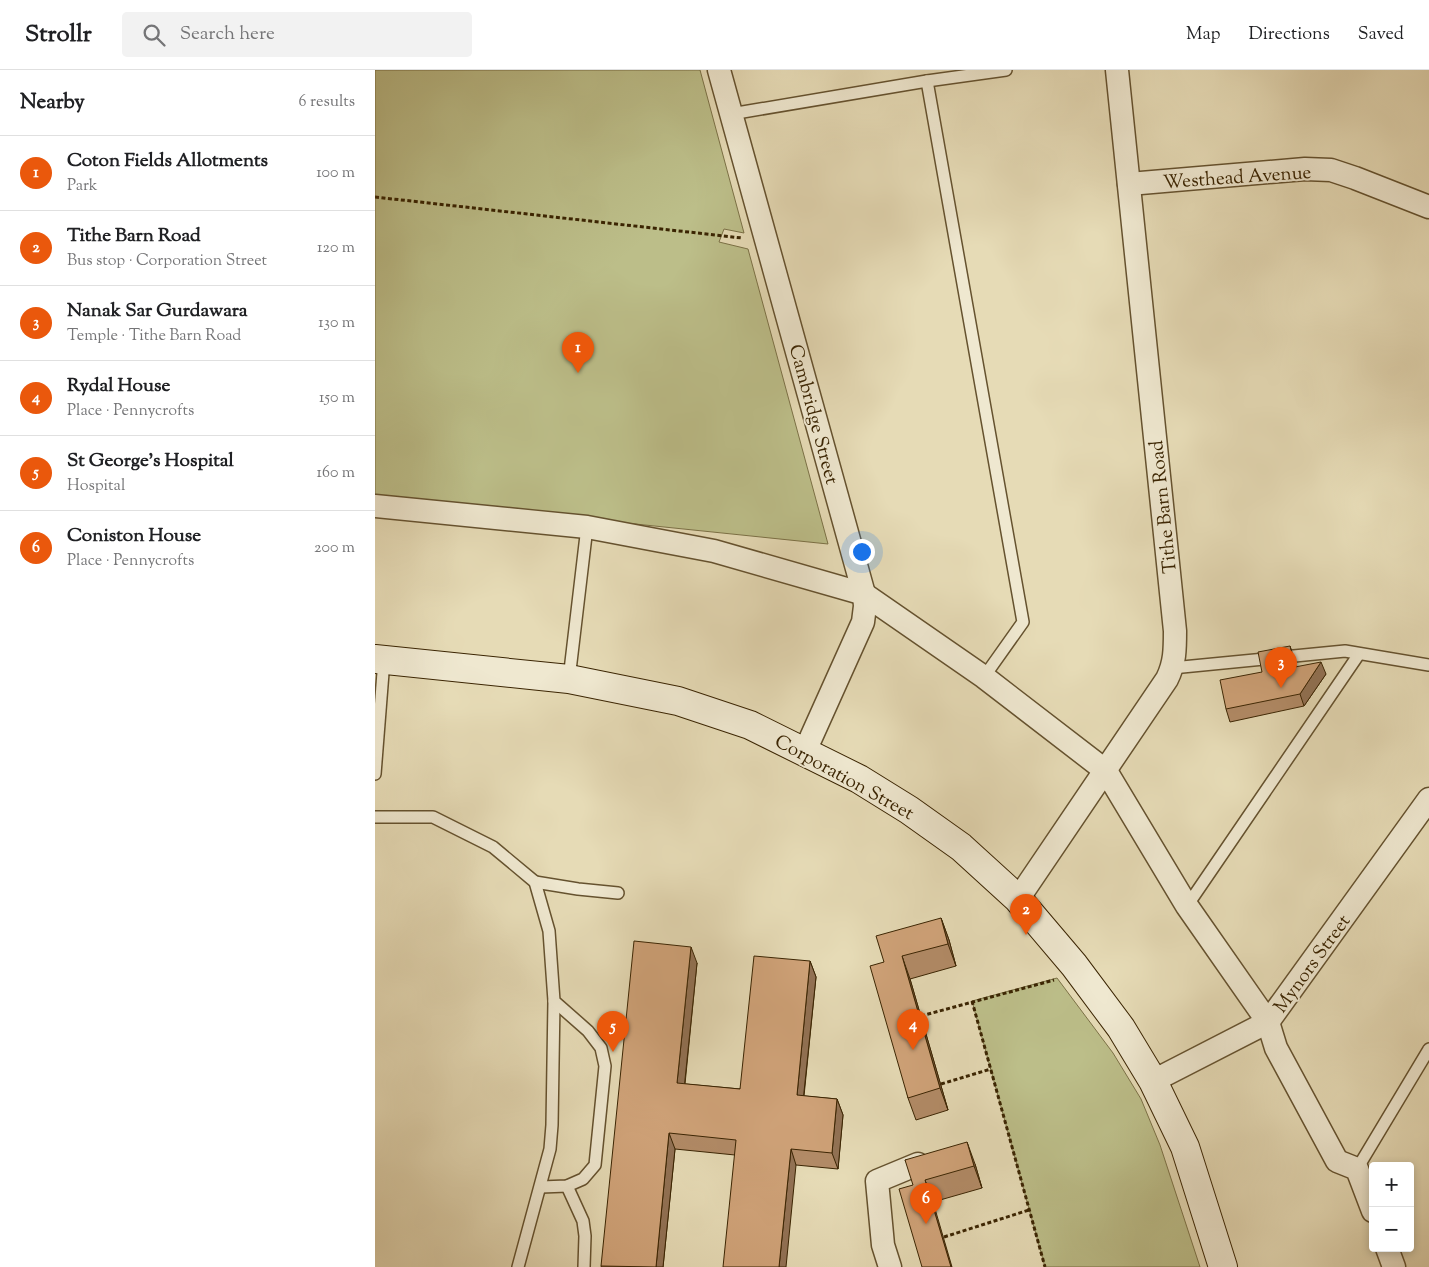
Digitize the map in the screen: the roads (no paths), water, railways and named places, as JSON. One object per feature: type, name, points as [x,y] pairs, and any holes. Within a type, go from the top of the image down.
[{"type":"street","name":"Cambridge Street","points":[[719,70],[864,594],[863,622],[805,751]]},
{"type":"street","name":"Tithe Barn Road","points":[[1018,899],[1167,679],[1175,654],[1175,631],[1117,70]]},
{"type":"street","name":"Westhead Avenue","points":[[1129,184],[1305,169],[1331,170],[1429,207]]},
{"type":"street","points":[[375,506],[587,527],[714,551],[864,594],[984,677],[1106,771],[1187,906],[1268,1022],[1276,1048],[1337,1161],[1357,1169],[1371,1207]]},
{"type":"street","name":"Corporation Street","points":[[379,660],[569,679],[678,701],[750,725],[805,751],[859,779],[909,810],[961,847],[1018,899],[1074,965],[1121,1028],[1153,1081],[1185,1147],[1223,1267]]},
{"type":"street","name":"Mynors Street","points":[[1153,1081],[1268,1022],[1429,798]]},
{"type":"street","points":[[890,1267],[883,1245],[877,1181],[918,1164]]},
{"type":"street","points":[[1388,1252],[1394,1267]]},
{"type":"lane","points":[[731,114],[927,81],[1006,70]]},
{"type":"lane","points":[[927,81],[1023,622],[984,677]]},
{"type":"lane","points":[[569,679],[587,527]]},
{"type":"lane","points":[[1172,668],[1345,651],[1429,666]]},
{"type":"lane","points":[[1187,906],[1359,654]]},
{"type":"lane","points":[[375,774],[379,660]]},
{"type":"lane","points":[[375,817],[433,817],[493,847],[535,882],[618,893]]},
{"type":"lane","points":[[518,1267],[541,1187],[550,1149],[552,1125],[554,1001],[549,931],[535,882]]},
{"type":"lane","points":[[541,1187],[567,1186],[583,1179],[595,1166],[605,1066],[601,1048],[588,1031],[554,1001]]},
{"type":"lane","points":[[1357,1169],[1429,1049]]},
{"type":"lane","points":[[567,1186],[583,1221],[585,1236],[584,1267]]},
{"type":"place","name":"Coton Fields Allotments","points":[[578,373]]},
{"type":"place","name":"Nanak Sar Gurdawara","points":[[1281,688]]},
{"type":"place","name":"Tithe Barn Road","points":[[1026,935]]},
{"type":"place","name":"Rydal House","points":[[913,1050]]},
{"type":"place","name":"St George's Hospital","points":[[613,1052]]},
{"type":"place","name":"Coniston House","points":[[926,1224]]}]
